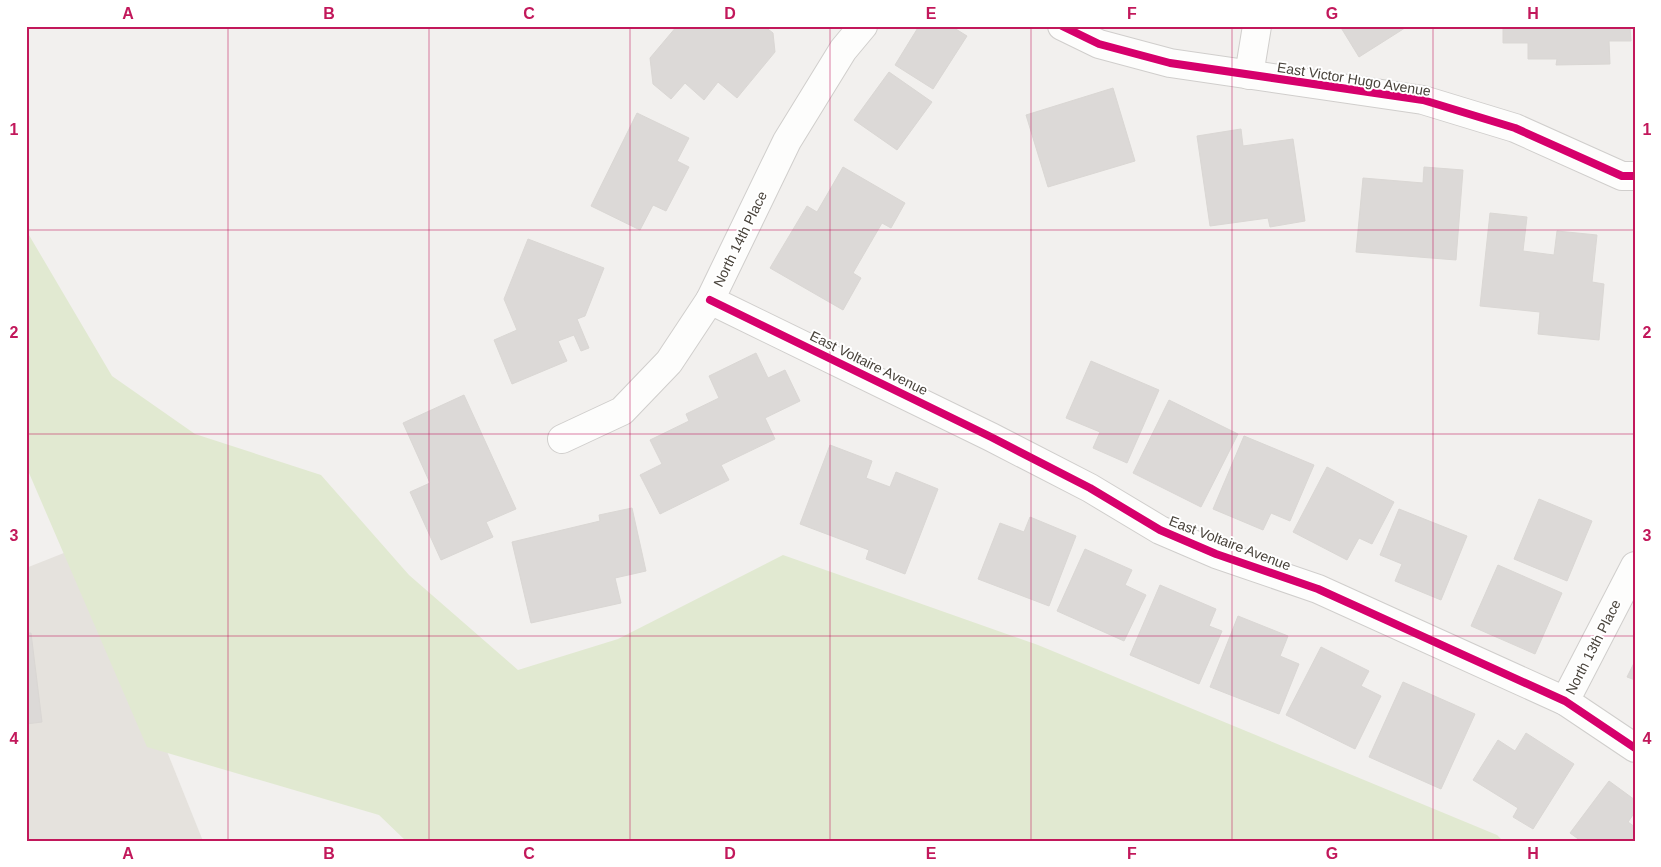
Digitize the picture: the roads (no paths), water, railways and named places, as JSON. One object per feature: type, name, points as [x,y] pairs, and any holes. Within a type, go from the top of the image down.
[{"type":"street","name":"North 14th Place","points":[[562,439],[622,411],[669,362],[710,300],[787,141],[843,50],[863,26]]},
{"type":"street","name":"East Victor Hugo Avenue","points":[[1062,26],[1099,44],[1170,63],[1423,100],[1515,128],[1622,176],[1635,176]]},
{"type":"street","points":[[1248,75],[1258,26]]},
{"type":"street","name":"East Voltaire Avenue","points":[[710,300],[991,437],[1090,488],[1160,530],[1216,554],[1318,589],[1566,701],[1635,748]]},
{"type":"street","name":"North 13th Place","points":[[1566,701],[1635,566]]}]
